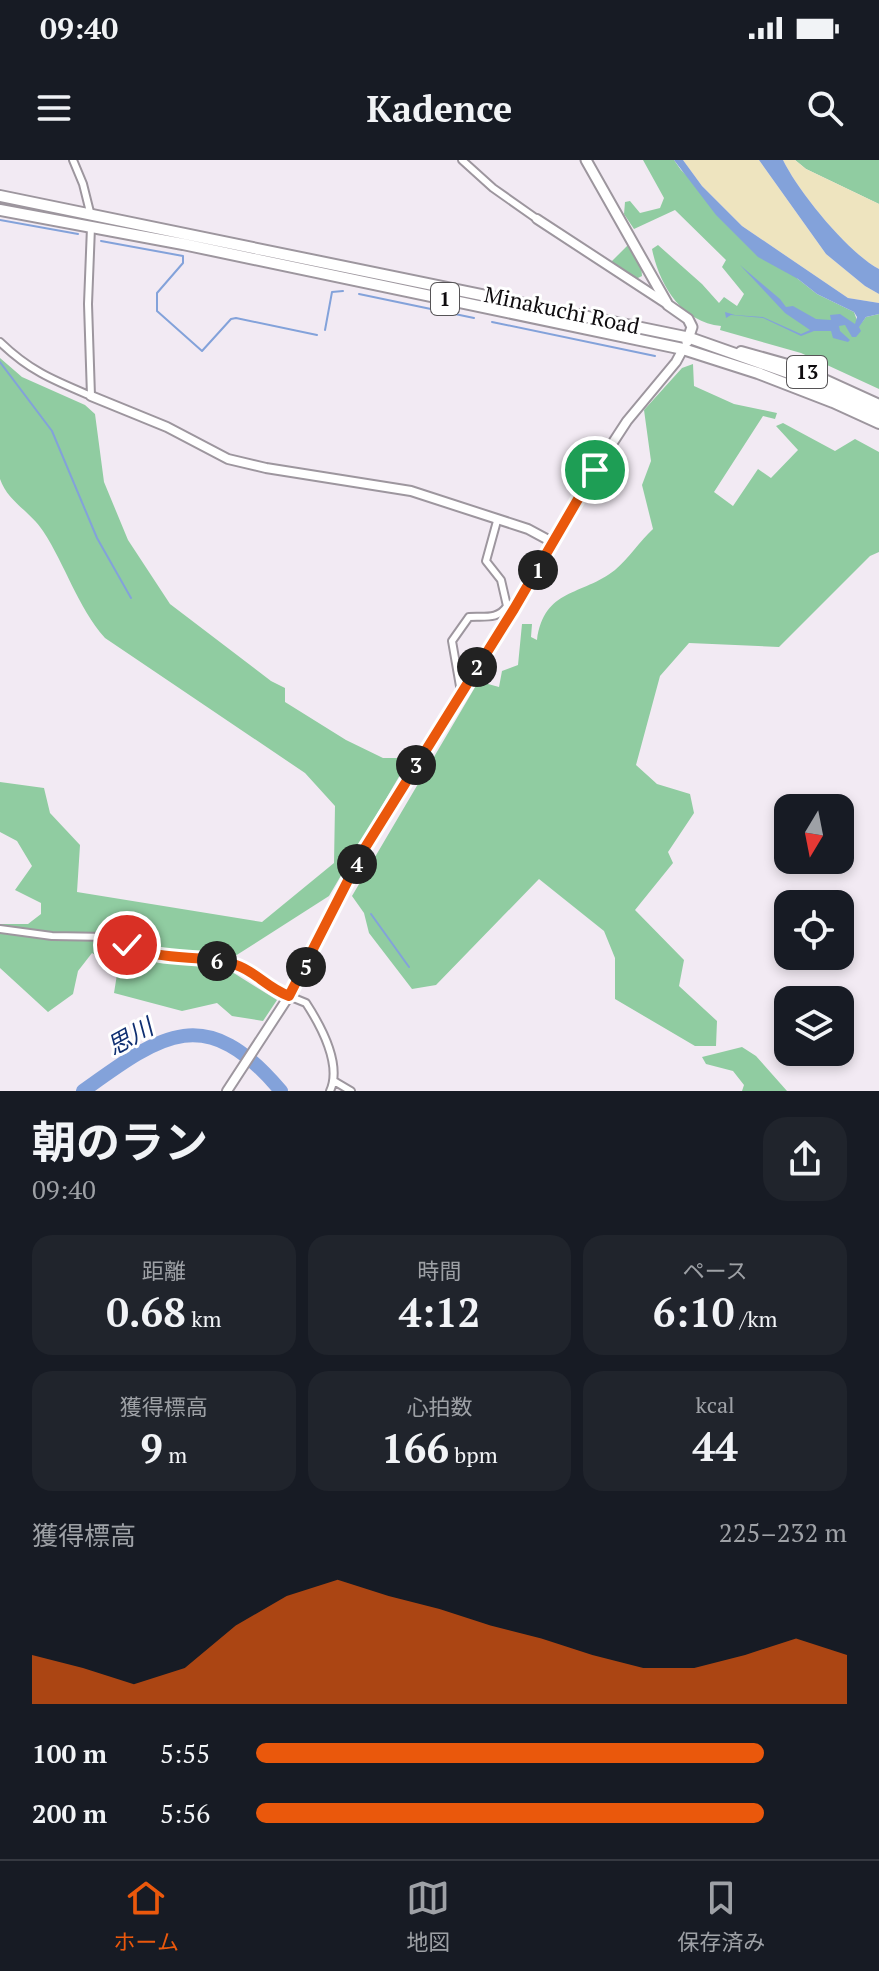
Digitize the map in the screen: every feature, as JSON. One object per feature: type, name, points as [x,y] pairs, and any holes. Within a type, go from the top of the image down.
[{"type":"main road","points":[[586,160],[668,305],[688,319],[692,327],[683,349]]},
{"type":"main road","name":"Minakuchi Road","points":[[0,196],[690,338],[732,351],[879,413]]},
{"type":"main road","name":"Minakuchi Road","points":[[0,210],[683,349],[808,392],[879,423]]},
{"type":"main road","name":"13","points":[[732,351],[798,368],[879,405]]},
{"type":"street","points":[[73,160],[91,214],[88,304],[91,396]]},
{"type":"street","points":[[462,160],[493,188],[537,219],[668,305]]},
{"type":"street","points":[[0,342],[23,364],[46,377],[167,427],[228,459],[411,491],[528,529],[554,543]]},
{"type":"street","points":[[227,1091],[289,996],[363,851],[613,442],[683,349]]},
{"type":"street","points":[[497,521],[486,561],[501,580],[511,608]]},
{"type":"street","points":[[461,692],[452,641],[469,617],[495,616],[511,608]]},
{"type":"street","points":[[0,929],[52,936],[109,937],[143,952],[234,964],[248,970],[274,990],[306,1003],[334,1060],[334,1081],[330,1091]]},
{"type":"street","points":[[334,1081],[351,1091]]},
{"type":"green space","points":[[643,160],[674,160],[798,279],[817,294],[854,312],[859,326],[866,317],[879,314],[879,389],[801,353],[720,330],[721,326],[707,323],[683,309],[660,275],[652,249],[658,245],[719,303],[724,297],[737,306],[744,294],[722,267],[726,260],[675,210],[634,229],[624,214],[625,202],[630,201],[640,213],[660,208],[664,198]]},
{"type":"green space","points":[[795,160],[879,160],[879,204],[806,169]]},
{"type":"green space","points":[[629,244],[641,264],[642,276],[634,280],[611,262]]},
{"type":"green space","points":[[0,358],[22,377],[85,405],[95,414],[104,482],[128,540],[170,604],[271,681],[285,688],[285,702],[346,740],[383,758],[410,758],[329,896],[221,965],[277,1000],[263,1021],[232,1016],[217,1003],[182,1011],[114,993],[118,968],[92,953],[78,971],[73,994],[48,1012],[0,968],[0,924],[28,924],[41,914],[41,903],[15,890],[32,866],[17,841],[0,832],[0,782],[44,788],[50,813],[80,845],[77,892],[262,922],[334,863],[335,806],[305,773],[105,638],[95,626],[43,531],[8,494],[0,479]]},
{"type":"green space","points":[[693,364],[694,386],[734,404],[777,413],[775,419],[763,416],[714,492],[733,506],[758,469],[771,478],[798,450],[776,426],[783,423],[835,451],[855,439],[879,452],[879,552],[870,556],[779,647],[689,643],[660,676],[636,765],[657,784],[690,794],[694,813],[668,852],[673,863],[635,910],[684,960],[679,986],[717,1021],[716,1046],[695,1046],[615,999],[615,958],[604,931],[539,879],[436,985],[412,989],[369,933],[364,913],[352,896],[484,672],[488,684],[499,687],[502,671],[518,665],[522,624],[532,624],[531,637],[537,640],[541,623],[556,602],[615,570],[653,529],[642,485],[651,461],[644,410],[682,368]]},
{"type":"green space","points":[[742,1047],[756,1056],[787,1091],[742,1091],[744,1085],[733,1071],[706,1064],[702,1057]]},
{"type":"sand","points":[[683,160],[759,160],[826,254],[879,294],[879,303],[848,298],[742,226],[702,186]]},
{"type":"sand","points":[[783,160],[795,160],[806,169],[879,204],[879,269],[853,250],[825,220]]},
{"type":"water","points":[[674,160],[683,160],[702,186],[742,226],[848,298],[879,303],[879,314],[866,317],[856,337],[852,337],[845,325],[839,326],[850,340],[848,342],[833,338],[831,331],[814,331],[801,336],[763,318],[731,315],[726,318],[725,312],[763,317],[801,334],[810,330],[785,313],[740,265],[786,307],[793,306],[816,319],[831,320],[830,315],[840,314],[855,324],[857,317],[854,312],[817,294],[798,279],[758,257],[716,215]]},
{"type":"water","points":[[759,160],[783,160],[825,220],[853,250],[879,269],[879,294],[826,254]]},
{"type":"waterway","points":[[0,220],[78,234]]},
{"type":"waterway","points":[[101,241],[183,256],[183,263],[157,293],[157,311],[202,351],[231,319],[236,318],[317,335]]},
{"type":"waterway","points":[[325,330],[332,292],[343,291]]},
{"type":"waterway","points":[[359,294],[474,318]]},
{"type":"waterway","points":[[492,322],[655,356]]},
{"type":"waterway","points":[[0,362],[52,431],[97,538],[131,598]]},
{"type":"waterway","points":[[371,914],[409,967]]},
{"type":"waterway","name":"思川","points":[[83,1091],[137,1054],[161,1042],[184,1036],[206,1037],[230,1045],[254,1063],[281,1091]]},
{"type":"route","points":[[127,945],[172,958],[234,964],[248,970],[265,985],[289,996],[363,851],[547,555],[595,470]]}]
